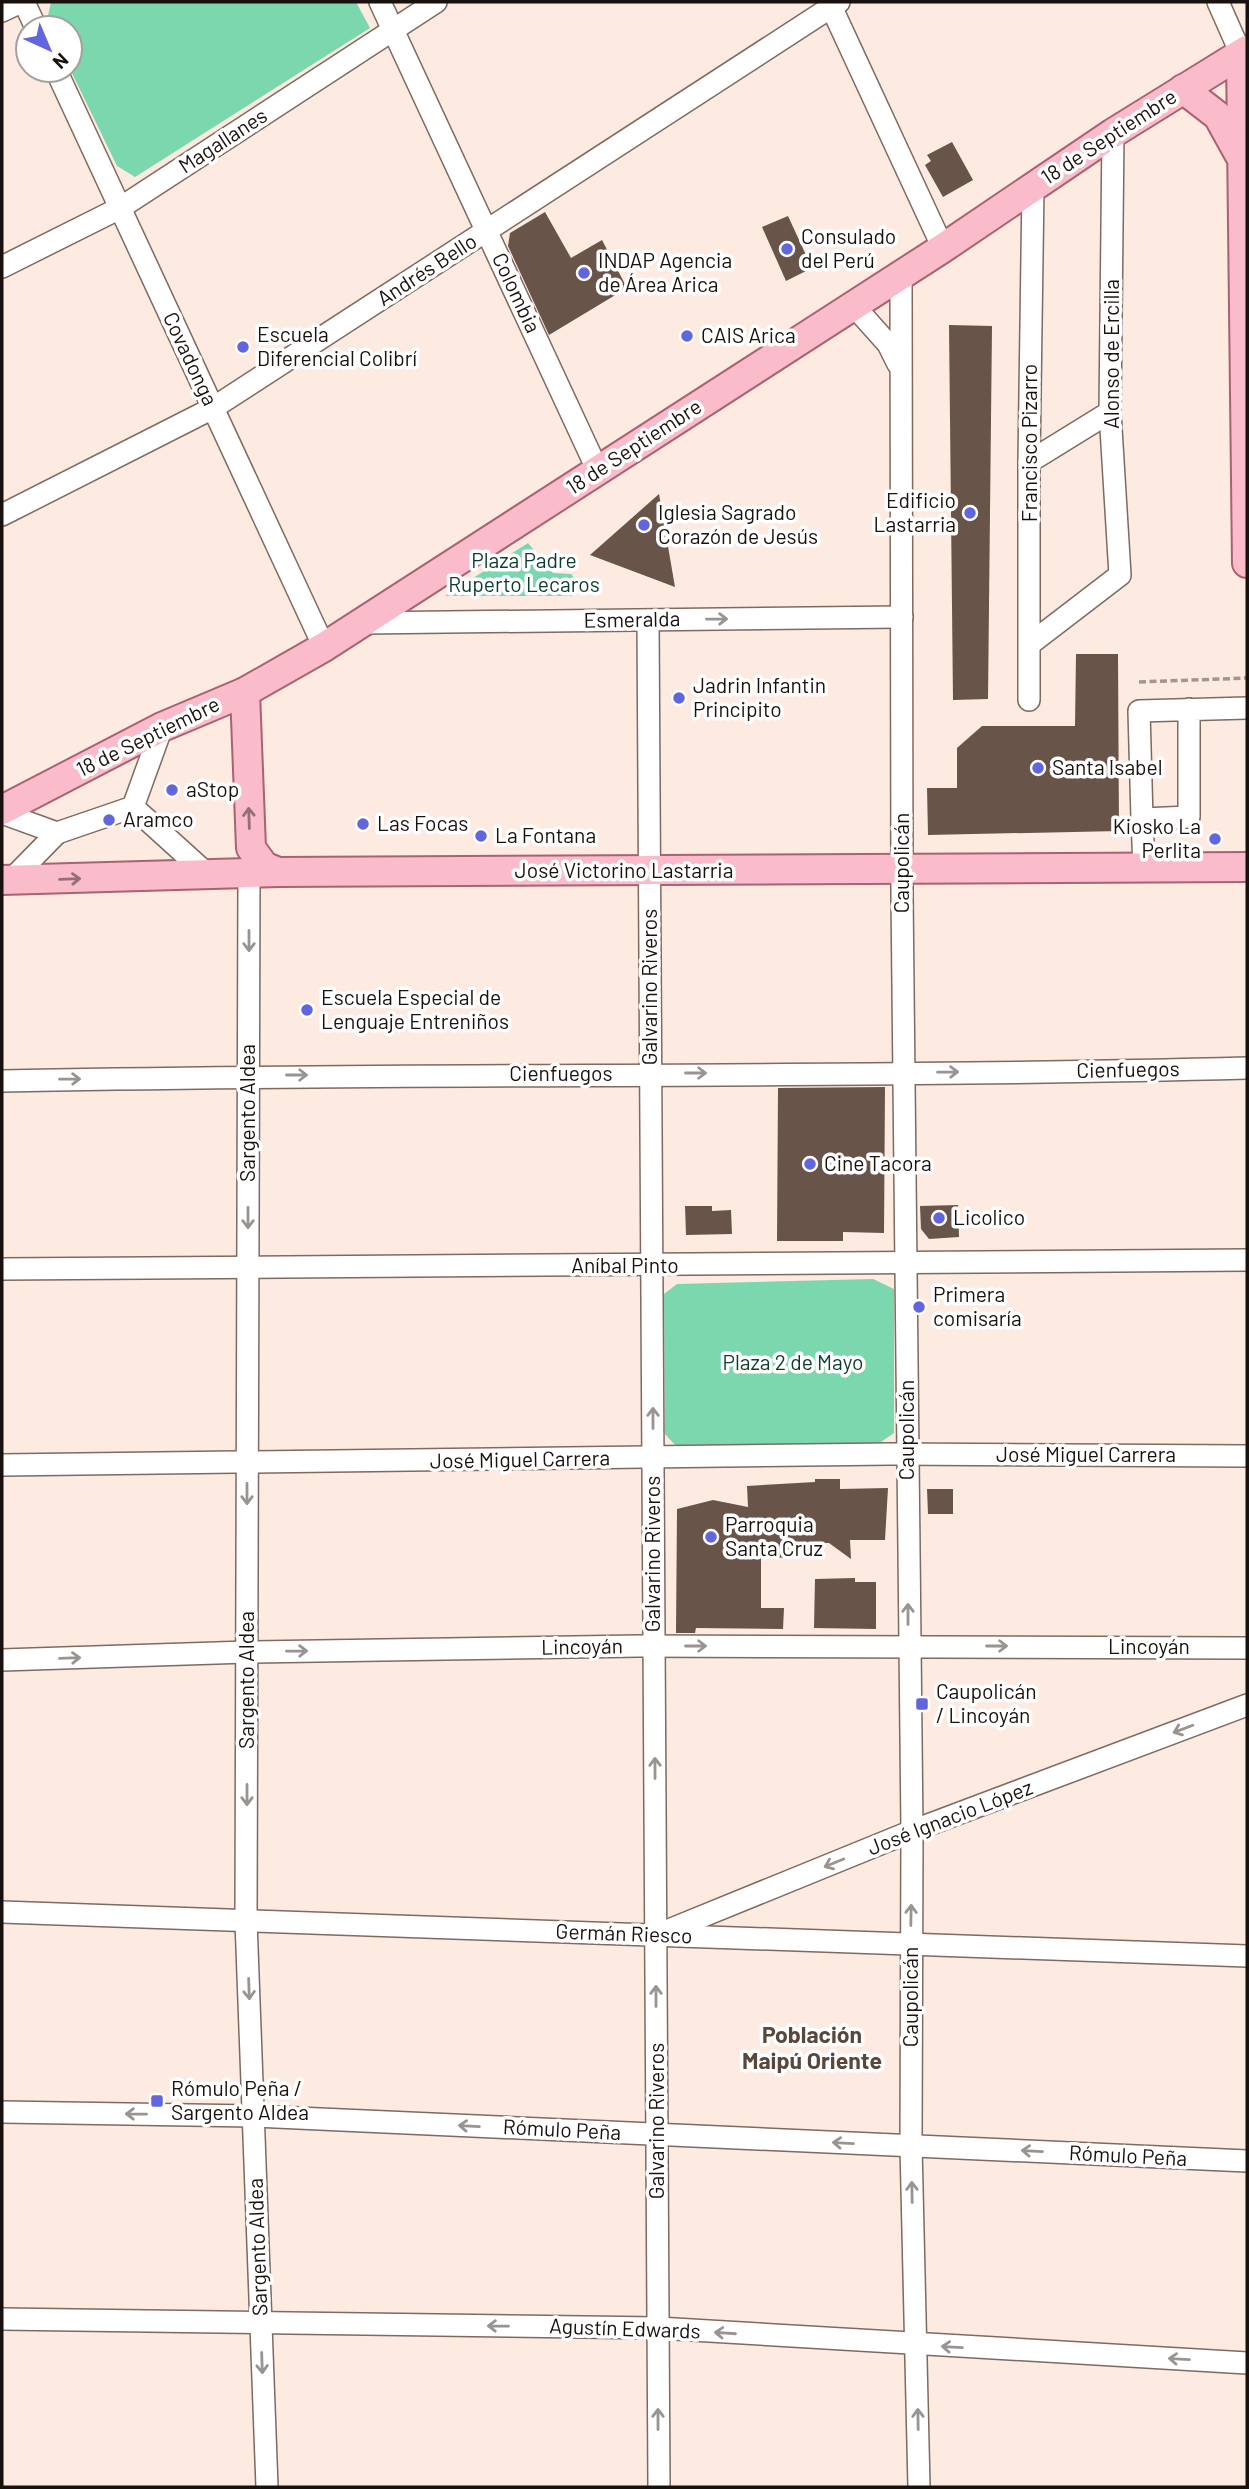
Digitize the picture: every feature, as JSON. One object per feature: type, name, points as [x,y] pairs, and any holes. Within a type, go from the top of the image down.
[{"type":"main road","name":"18 de Septiembre","points":[[2,811],[162,727],[244,692],[324,647],[854,306],[1113,133],[1244,52]]},
{"type":"main road","points":[[1244,52],[1241,158],[1247,563]]},
{"type":"main road","points":[[1183,89],[1210,108],[1224,123],[1241,158]]},
{"type":"main road","points":[[244,692],[251,848],[264,866],[278,872]]},
{"type":"main road","name":"José Victorino Lastarria","points":[[6,880],[278,872],[1247,867]]},
{"type":"street","points":[[2,11],[22,2]]},
{"type":"street","name":"Colombia","points":[[380,2],[598,471]]},
{"type":"street","name":"Magallanes","points":[[2,267],[120,208],[436,2]]},
{"type":"street","points":[[1218,2],[1244,52]]},
{"type":"street","points":[[833,3],[943,248]]},
{"type":"street","name":"Andrés Bello","points":[[2,515],[213,408],[833,3]]},
{"type":"street","name":"Covadonga","points":[[62,84],[324,647]]},
{"type":"street","name":"Alonso de Ercilla","points":[[1030,644],[1120,575],[1110,412],[1113,133]]},
{"type":"street","name":"Francisco Pizarro","points":[[1029,700],[1028,462],[1033,187]]},
{"type":"street","name":"Caupolicán","points":[[901,275],[902,870],[912,1831],[911,2146],[919,2487]]},
{"type":"street","name":"Caupolicán","points":[[854,306],[888,344],[901,373]]},
{"type":"street","points":[[1028,462],[1110,412]]},
{"type":"street","name":"Esmeralda","points":[[363,623],[902,617]]},
{"type":"street","name":"Galvarino Riveros","points":[[648,620],[659,2487]]},
{"type":"street","points":[[1144,868],[1139,711],[1247,708]]},
{"type":"street","points":[[1142,819],[1189,817],[1189,709]]},
{"type":"street","points":[[133,807],[162,727]]},
{"type":"street","points":[[6,880],[57,833],[133,807]]},
{"type":"street","points":[[133,807],[207,874]]},
{"type":"street","points":[[2,811],[57,833]]},
{"type":"street","name":"Sargento Aldea","points":[[249,873],[246,1921],[267,2487]]},
{"type":"street","name":"Cienfuegos","points":[[2,1081],[248,1075],[904,1073],[1247,1068]]},
{"type":"street","name":"Aníbal Pinto","points":[[2,1269],[1247,1260]]},
{"type":"street","name":"José Miguel Carrera","points":[[2,1465],[907,1454],[1247,1456]]},
{"type":"street","name":"Lincoyán","points":[[2,1660],[247,1652],[654,1646],[1247,1648]]},
{"type":"street","name":"José Ignacio López","points":[[655,1936],[912,1831],[1247,1705]]},
{"type":"street","name":"Germán Riesco","points":[[2,1912],[1247,1956]]},
{"type":"street","name":"Rómulo Peña","points":[[2,2112],[253,2116],[1247,2161]]},
{"type":"street","name":"Agustín Edwards","points":[[2,2319],[658,2328],[1247,2363]]},
{"type":"path","points":[[1139,682],[1247,678]]},
{"type":"green space","points":[[51,2],[356,2],[370,28],[135,177],[117,166],[77,84],[84,84],[84,14],[48,14]]},
{"type":"green space","name":"Plaza Padre Ruperto Lecaros","points":[[528,543],[553,573],[571,574],[576,580],[573,596],[445,596]]},
{"type":"green space","name":"Plaza 2 de Mayo","points":[[873,1279],[894,1289],[894,1433],[878,1444],[675,1445],[665,1434],[664,1294],[677,1284]]},
{"type":"building","points":[[952,142],[973,180],[943,197],[925,165],[931,161],[927,155]]},
{"type":"building","name":"INDAP Agencia de Área Arica","points":[[545,212],[571,258],[602,240],[627,288],[549,335],[508,246],[510,233]]},
{"type":"building","name":"Consulado del Perú","points":[[788,216],[812,268],[786,281],[762,227]]},
{"type":"building","name":"Edificio Lastarria","points":[[949,325],[992,326],[988,699],[953,700]]},
{"type":"building","name":"Iglesia Sagrado Corazón de Jesús","points":[[659,494],[675,587],[590,555]]},
{"type":"building","name":"Santa Isabel","points":[[1076,654],[1118,654],[1119,831],[928,835],[927,788],[957,788],[957,748],[982,726],[1075,726]]},
{"type":"building","name":"Cine Tacora","points":[[885,1087],[884,1233],[843,1232],[843,1241],[777,1241],[778,1088]]},
{"type":"building","name":"Licolico","points":[[958,1205],[959,1237],[929,1239],[921,1229],[920,1206]]},
{"type":"building","points":[[685,1206],[712,1206],[712,1211],[731,1210],[732,1234],[686,1235]]},
{"type":"building","points":[[815,1479],[840,1479],[840,1489],[888,1488],[885,1540],[850,1540],[851,1559],[829,1543],[804,1543],[805,1556],[761,1559],[761,1608],[784,1608],[783,1629],[696,1628],[695,1633],[676,1633],[677,1509],[713,1500],[748,1507],[747,1486],[815,1482]]},
{"type":"building","points":[[927,1489],[953,1489],[953,1514],[928,1514]]},
{"type":"building","points":[[855,1578],[855,1582],[876,1582],[876,1629],[814,1628],[815,1579]]},
{"type":"place","name":"Consulado del Perú","points":[[787,249]]},
{"type":"place","name":"INDAP Agencia de Área Arica","points":[[584,273]]},
{"type":"place","name":"CAIS Arica","points":[[687,336]]},
{"type":"place","name":"Escuela Diferencial Colibrí","points":[[243,347]]},
{"type":"place","name":"Edificio Lastarria","points":[[970,513]]},
{"type":"place","name":"Iglesia Sagrado Corazón de Jesús","points":[[644,525]]},
{"type":"place","name":"Jadrin Infantin Principito","points":[[679,698]]},
{"type":"place","name":"Santa Isabel","points":[[1038,768]]},
{"type":"place","name":"aStop","points":[[172,790]]},
{"type":"place","name":"Aramco","points":[[109,820]]},
{"type":"place","name":"Las Focas","points":[[363,824]]},
{"type":"place","name":"La Fontana","points":[[481,836]]},
{"type":"place","name":"Kiosko La Perlita","points":[[1215,839]]},
{"type":"place","name":"Escuela Especial de Lenguaje Entreniños","points":[[307,1010]]},
{"type":"place","name":"Cine Tacora","points":[[810,1164]]},
{"type":"place","name":"Licolico","points":[[939,1218]]},
{"type":"place","name":"Primera comisaría","points":[[919,1307]]},
{"type":"place","name":"Parroquia Santa Cruz","points":[[711,1537]]},
{"type":"place","name":"Caupolicán / Lincoyán","points":[[922,1704]]},
{"type":"place","name":"Rómulo Peña / Sargento Aldea","points":[[157,2101]]},
{"type":"district","name":"Población Maipú Oriente","points":[[812,2048]]}]
